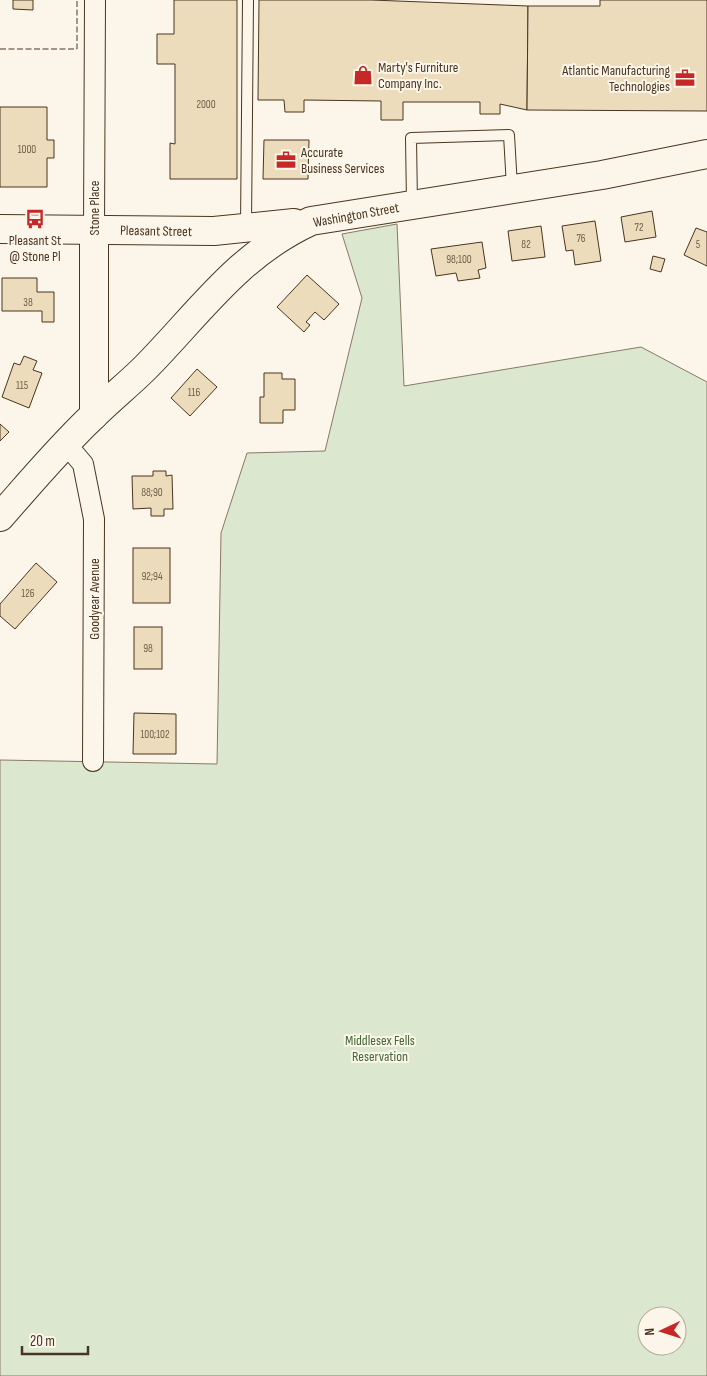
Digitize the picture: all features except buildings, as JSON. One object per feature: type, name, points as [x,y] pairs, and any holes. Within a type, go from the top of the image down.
[{"type":"main road","name":"Washington Street","points":[[0,517],[94,415],[148,366],[224,282],[258,251],[279,237],[311,221],[706,158]]},
{"type":"main road","name":"Pleasant Street","points":[[0,229],[214,231],[311,221]]},
{"type":"main road","name":"Stone Place","points":[[94,230],[94,415]]},
{"type":"street","name":"Stone Place","points":[[94,230],[95,0]]},
{"type":"street","name":"Goodyear Avenue","points":[[66,444],[83,464],[94,519],[93,761]]},
{"type":"lane","points":[[246,229],[248,0]]},
{"type":"lane","points":[[412,204],[412,138],[509,135],[512,188]]},
{"type":"green space","name":"Middlesex Fells Reservation","points":[[397,224],[404,386],[641,347],[707,382],[707,1376],[0,1376],[0,760],[217,764],[221,533],[247,453],[325,451],[362,298],[342,234]]},
{"type":"fence","points":[[0,49],[77,49],[77,0]]},
{"type":"place","name":"Marty's Furniture Company Inc.","points":[[363,75]]},
{"type":"place","name":"Atlantic Manufacturing Technologies","points":[[685,78]]},
{"type":"place","name":"Accurate Business Services","points":[[286,160]]},
{"type":"place","name":"Pleasant St @ Stone Pl","points":[[35,219]]}]
